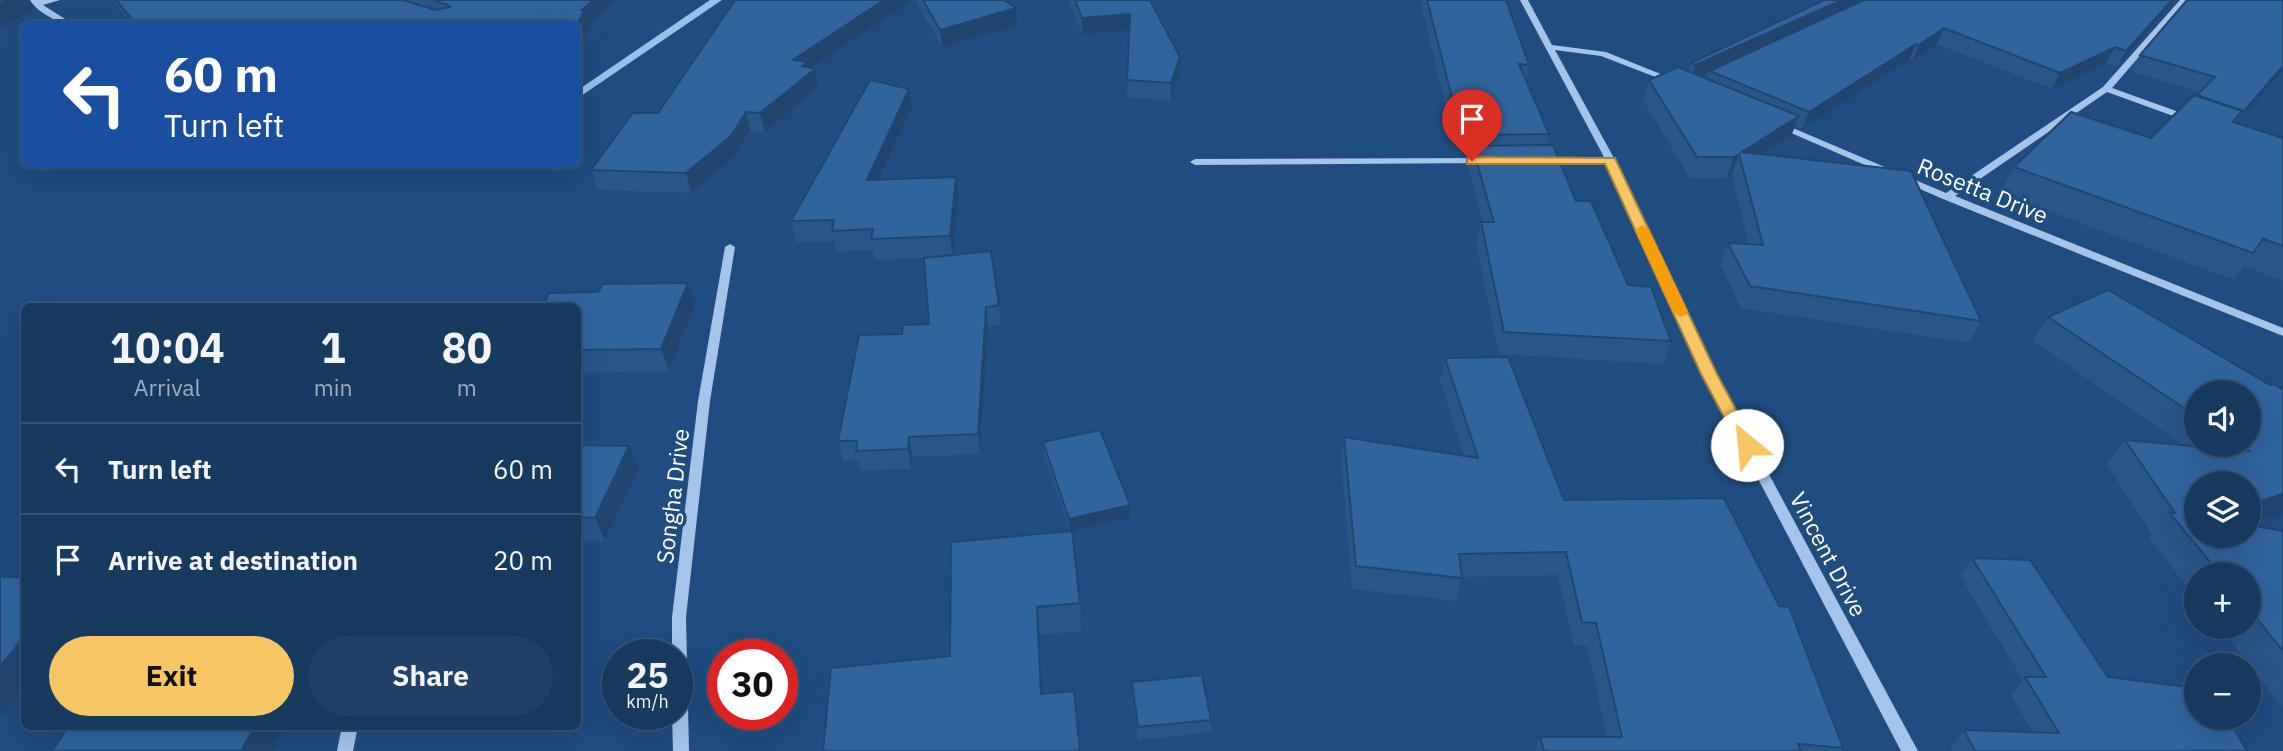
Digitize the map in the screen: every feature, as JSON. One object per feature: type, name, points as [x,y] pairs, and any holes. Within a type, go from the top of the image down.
[{"type":"street","points":[[35,2],[56,0]]},
{"type":"street","name":"Vincent Drive","points":[[1524,0],[1610,160],[1709,374],[1910,751]]},
{"type":"street","points":[[1947,197],[2106,89],[2184,0]]},
{"type":"street","points":[[35,2],[64,21]]},
{"type":"street","points":[[1550,47],[1603,54],[1690,87]]},
{"type":"street","points":[[2106,89],[2195,120]]},
{"type":"street","name":"Rosetta Drive","points":[[1763,119],[1947,197],[2283,332]]},
{"type":"street","points":[[1527,161],[1610,160]]},
{"type":"street","points":[[1195,162],[1499,161]]},
{"type":"street","name":"Songha Drive","points":[[681,751],[679,617],[704,401],[730,247]]},
{"type":"street","points":[[345,751],[350,730]]},
{"type":"building","points":[[116,0],[403,0],[436,10],[450,7],[433,0],[593,0],[582,10],[585,10],[579,21],[134,21]]},
{"type":"building","points":[[735,0],[884,0],[793,60],[807,62],[802,66],[815,69],[760,113],[746,112],[731,136],[686,173],[591,170],[633,113],[658,113]]},
{"type":"building","points":[[923,0],[1004,0],[1016,8],[940,30]]},
{"type":"building","points":[[1075,0],[1150,0],[1180,57],[1171,83],[1127,80],[1130,14],[1082,18]]},
{"type":"building","points":[[1427,0],[1506,0],[1529,65],[1519,64],[1549,134],[1469,135],[1466,125],[1459,125]]},
{"type":"building","points":[[1824,0],[1842,0],[1695,65],[1691,63]]},
{"type":"building","points":[[1864,0],[2172,0],[2126,51],[2115,47],[2060,73],[1944,28],[1809,112],[1710,71]]},
{"type":"building","points":[[2187,0],[2283,0],[2283,66],[2244,111],[2197,95],[2215,77],[2140,55]]},
{"type":"building","points":[[1678,67],[1799,116],[1742,152],[1911,171],[1981,321],[1750,286],[1728,243],[1763,245],[1739,154],[1734,157],[1697,157],[1649,80]]},
{"type":"building","points":[[870,80],[909,89],[867,180],[956,177],[950,236],[871,239],[873,229],[832,231],[834,220],[791,221]]},
{"type":"building","points":[[2194,95],[2242,111],[2233,122],[2283,138],[2283,246],[2263,239],[2253,253],[2014,167],[2071,112],[2151,138]]},
{"type":"building","points":[[1553,145],[1576,201],[1591,201],[1628,285],[1651,287],[1671,341],[1504,332],[1481,222],[1494,222],[1472,146]]},
{"type":"building","points":[[991,251],[999,305],[986,307],[978,434],[909,437],[908,449],[856,451],[857,441],[838,441],[859,335],[902,334],[903,325],[929,324],[924,258]]},
{"type":"building","points":[[688,283],[661,349],[581,350],[581,303],[544,303],[549,293],[598,292],[603,284]]},
{"type":"building","points":[[2108,290],[2270,385],[2274,384],[2283,390],[2283,494],[2261,501],[2261,471],[2184,471],[2184,530],[2169,512],[2175,513],[2125,440],[2184,445],[2184,457],[2261,457],[2261,380],[2184,380],[2184,408],[2048,317]]},
{"type":"building","points":[[1508,357],[1564,500],[1724,498],[1779,606],[1789,607],[1843,748],[1798,744],[1801,751],[1544,751],[1540,737],[1622,737],[1596,623],[1582,622],[1566,552],[1459,554],[1462,578],[1356,566],[1344,437],[1478,458],[1445,358]]},
{"type":"building","points":[[1100,430],[1130,505],[1069,519],[1043,442]]},
{"type":"building","points":[[581,445],[629,446],[595,518],[581,517]]},
{"type":"building","points":[[2261,527],[2283,531],[2283,651],[2261,624],[2261,562],[2210,562],[2199,548],[2261,548]]},
{"type":"building","points":[[1072,531],[1080,603],[1037,607],[1041,694],[1074,691],[1080,751],[823,751],[831,668],[950,656],[951,542]]},
{"type":"building","points":[[1972,558],[2030,560],[2108,677],[2184,686],[2184,730],[2235,730],[2247,751],[1975,751],[1964,730],[2059,733],[2025,677],[2046,677]]},
{"type":"building","points":[[0,577],[21,577],[21,642],[0,666]]},
{"type":"building","points":[[1202,675],[1211,720],[1138,727],[1132,682]]},
{"type":"building","points":[[66,730],[253,730],[241,751],[52,751]]},
{"type":"waterway","points":[[581,93],[717,0]]},
{"type":"slow traffic","points":[[1642,230],[1680,312]]},
{"type":"route","points":[[1472,161],[1610,160],[1709,374],[1747,445]]}]
